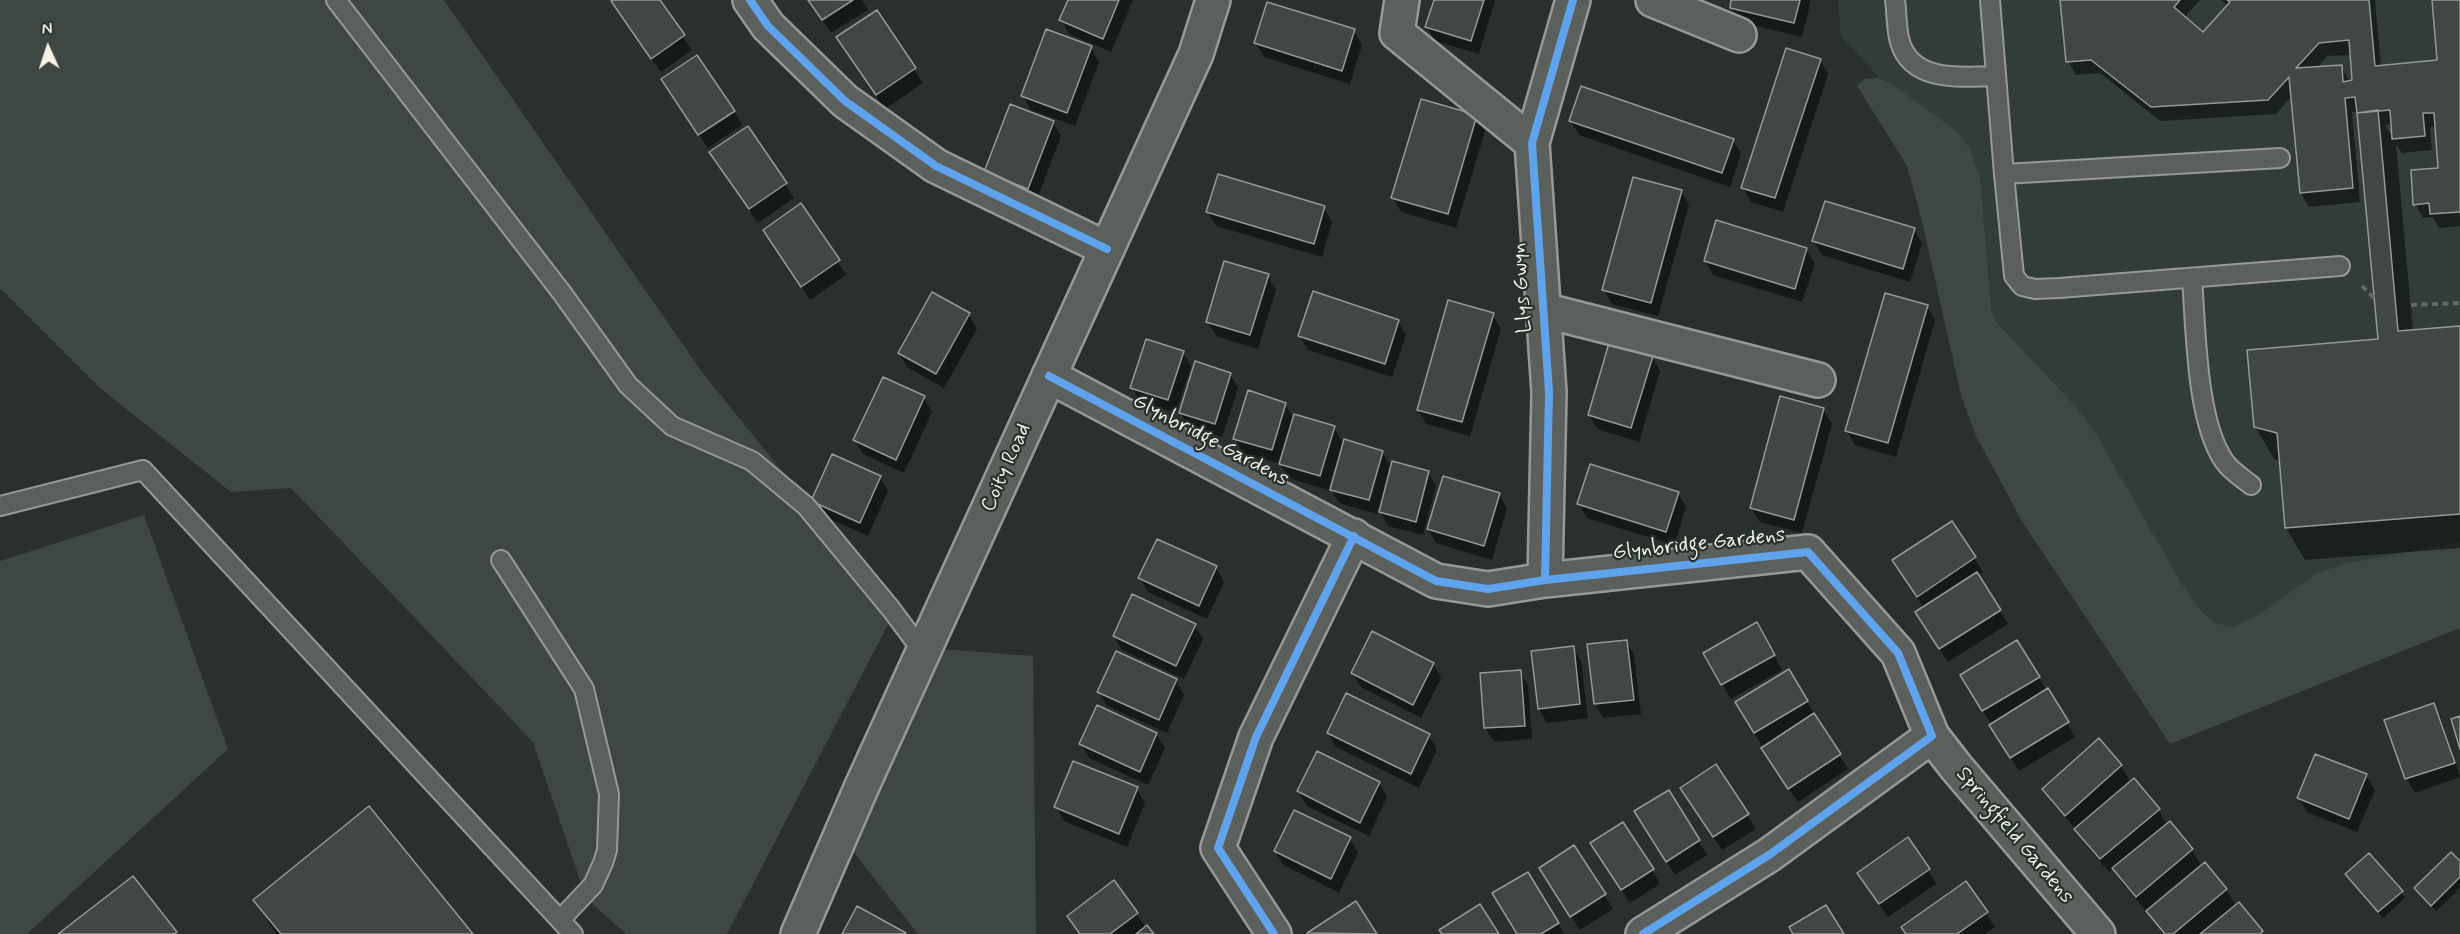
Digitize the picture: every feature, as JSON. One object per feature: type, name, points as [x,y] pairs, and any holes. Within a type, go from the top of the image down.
[{"type":"street","points":[[750,0],[768,26],[845,101],[936,166],[1107,249]]},
{"type":"street","name":"Coity Road","points":[[798,934],[923,652],[1196,54],[1213,0]]},
{"type":"street","points":[[1402,0],[1397,33],[1532,143]]},
{"type":"street","name":"Llys Gwyn","points":[[1545,580],[1549,392],[1532,143],[1573,0]]},
{"type":"street","points":[[1653,0],[1739,35]]},
{"type":"street","name":"Llys Gwyn","points":[[1543,310],[1818,380]]},
{"type":"street","name":"Glynbridge Gardens","points":[[1049,376],[1436,581],[1488,589],[1545,580],[1808,552],[1898,653],[1932,736]]},
{"type":"street","points":[[1274,934],[1218,848],[1256,737],[1354,536]]},
{"type":"street","points":[[1643,934],[1769,855],[1932,736]]},
{"type":"street","name":"Springfield Gardens","points":[[1932,736],[1963,776],[2098,934]]},
{"type":"lane","points":[[336,0],[561,293],[628,385],[672,426],[752,461],[806,506],[891,609],[923,652]]},
{"type":"lane","points":[[1895,0],[1900,42],[1908,59],[1920,69],[1954,77],[1996,76]]},
{"type":"lane","points":[[1990,0],[2014,276],[2022,286],[2036,289],[2340,266]]},
{"type":"lane","points":[[2004,174],[2280,158]]},
{"type":"lane","points":[[2192,279],[2202,387],[2210,432],[2225,463],[2251,485]]},
{"type":"lane","points":[[0,506],[143,470],[573,934]]},
{"type":"lane","points":[[501,560],[584,689],[609,794],[607,850],[603,863],[593,885],[560,920]]},
{"type":"path","points":[[2411,305],[2460,303]]},
{"type":"shaded area","points":[[0,0],[444,0],[702,372],[895,611],[727,934],[626,934],[586,898],[533,742],[291,488],[231,492],[100,388],[0,288]]},
{"type":"shaded area","points":[[1838,0],[2460,0],[2460,563],[2201,660],[1987,355],[1955,160],[1841,36]]},
{"type":"shaded area","points":[[1879,78],[1892,84],[1955,130],[1970,149],[1980,177],[1991,309],[1995,321],[2077,408],[2097,436],[2181,583],[2200,610],[2214,623],[2233,627],[2257,616],[2316,574],[2344,564],[2460,542],[2460,628],[2170,744],[2023,523],[1976,436],[1961,395],[1921,217],[1907,166],[1857,86],[1864,79]]},
{"type":"shaded area","points":[[144,515],[228,749],[27,934],[0,934],[0,561]]},
{"type":"shaded area","points":[[925,648],[1033,656],[1036,934],[918,934],[840,835]]},
{"type":"building","points":[[660,0],[685,35],[651,59],[611,1]]},
{"type":"building","points":[[808,0],[853,0],[822,20]]},
{"type":"building","points":[[1068,0],[1119,0],[1103,39],[1059,20]]},
{"type":"building","points":[[1434,0],[1484,0],[1471,41],[1425,27]]},
{"type":"building","points":[[1731,0],[1800,0],[1794,23],[1730,8]]},
{"type":"building","points":[[2060,0],[2180,0],[2174,7],[2203,32],[2230,2],[2227,0],[2369,0],[2375,66],[2437,60],[2432,0],[2460,0],[2460,212],[2430,214],[2429,203],[2413,205],[2411,170],[2438,168],[2434,113],[2423,113],[2425,136],[2392,139],[2390,110],[2357,113],[2355,97],[2345,98],[2353,188],[2300,193],[2289,77],[2268,100],[2151,107],[2091,60],[2066,62]],"holes":[[[2349,40],[2352,80],[2343,82],[2342,65],[2296,68],[2319,43]]]},
{"type":"building","points":[[1267,2],[1355,29],[1342,71],[1254,43]]},
{"type":"building","points":[[877,10],[916,68],[876,95],[836,37]]},
{"type":"building","points":[[1046,29],[1092,46],[1067,113],[1021,96]]},
{"type":"building","points":[[1786,48],[1821,59],[1775,198],[1741,188]]},
{"type":"building","points":[[697,55],[735,111],[698,135],[661,79]]},
{"type":"building","points":[[1581,86],[1734,139],[1722,173],[1569,121]]},
{"type":"building","points":[[1421,99],[1477,115],[1448,214],[1391,198]]},
{"type":"building","points":[[1010,104],[1054,121],[1028,189],[984,172]]},
{"type":"building","points":[[2378,110],[2398,331],[2460,326],[2460,514],[2285,528],[2277,433],[2254,427],[2247,350],[2378,339],[2357,113]]},
{"type":"building","points":[[748,126],[787,183],[749,209],[709,152]]},
{"type":"building","points":[[1218,174],[1325,206],[1314,244],[1206,212]]},
{"type":"building","points":[[1633,177],[1682,190],[1651,303],[1602,290]]},
{"type":"building","points":[[1825,201],[1915,228],[1903,269],[1812,241]]},
{"type":"building","points":[[801,203],[840,260],[801,287],[763,230]]},
{"type":"building","points":[[1716,220],[1807,248],[1795,289],[1704,261]]},
{"type":"building","points":[[1224,261],[1269,274],[1250,335],[1206,322]]},
{"type":"building","points":[[1313,291],[1399,320],[1385,364],[1298,336]]},
{"type":"building","points":[[932,292],[970,313],[936,374],[898,353]]},
{"type":"building","points":[[1885,293],[1928,305],[1888,443],[1845,431]]},
{"type":"building","points":[[1448,300],[1494,313],[1462,422],[1417,410]]},
{"type":"building","points":[[1146,339],[1184,351],[1168,400],[1130,388]]},
{"type":"building","points":[[1609,343],[1653,356],[1631,428],[1588,415]]},
{"type":"building","points":[[1195,361],[1231,373],[1215,424],[1179,413]]},
{"type":"building","points":[[883,377],[925,396],[896,460],[853,440]]},
{"type":"building","points":[[1248,390],[1286,403],[1272,450],[1233,439]]},
{"type":"building","points":[[1780,396],[1824,408],[1794,520],[1750,508]]},
{"type":"building","points":[[1294,414],[1335,426],[1320,476],[1279,464]]},
{"type":"building","points":[[1344,439],[1383,451],[1369,500],[1330,490]]},
{"type":"building","points":[[832,454],[881,476],[860,523],[811,501]]},
{"type":"building","points":[[1392,461],[1429,471],[1416,522],[1379,512]]},
{"type":"building","points":[[1590,464],[1679,492],[1666,532],[1577,504]]},
{"type":"building","points":[[1443,476],[1500,493],[1484,546],[1427,529]]},
{"type":"building","points":[[1952,521],[1976,557],[1917,597],[1892,560]]},
{"type":"building","points":[[1157,539],[1217,566],[1199,606],[1138,578]]},
{"type":"building","points":[[1977,572],[2001,610],[1939,649],[1915,612]]},
{"type":"building","points":[[1132,594],[1196,624],[1176,666],[1113,636]]},
{"type":"building","points":[[1757,622],[1775,655],[1721,685],[1703,653]]},
{"type":"building","points":[[1372,631],[1434,663],[1413,705],[1351,673]]},
{"type":"building","points":[[1627,640],[1634,700],[1594,704],[1587,644]]},
{"type":"building","points":[[2017,640],[2040,677],[1982,711],[1960,675]]},
{"type":"building","points":[[1574,646],[1580,704],[1538,709],[1531,651]]},
{"type":"building","points":[[1116,651],[1177,679],[1159,720],[1097,692]]},
{"type":"building","points":[[1789,669],[1808,701],[1754,733],[1735,702]]},
{"type":"building","points":[[1521,670],[1525,726],[1484,728],[1480,673]]},
{"type":"building","points":[[2048,688],[2069,722],[2010,758],[1989,725]]},
{"type":"building","points":[[1346,693],[1430,734],[1411,774],[1327,733]]},
{"type":"building","points":[[2434,703],[2455,763],[2405,779],[2384,720]]},
{"type":"building","points":[[1097,705],[1157,733],[1140,772],[1079,744]]},
{"type":"building","points":[[1814,713],[1841,754],[1788,789],[1761,748]]},
{"type":"building","points":[[2460,716],[2460,749],[2451,719]]},
{"type":"building","points":[[2099,738],[2122,765],[2065,816],[2042,789]]},
{"type":"building","points":[[1317,751],[1380,782],[1360,823],[1297,791]]},
{"type":"building","points":[[2315,754],[2367,774],[2349,819],[2297,798]]},
{"type":"building","points":[[1073,761],[1138,787],[1119,834],[1054,807]]},
{"type":"building","points":[[1716,764],[1749,814],[1713,837],[1680,788]]},
{"type":"building","points":[[2134,778],[2160,809],[2100,859],[2074,829]]},
{"type":"building","points":[[1669,790],[1700,840],[1666,862],[1634,811]]},
{"type":"building","points":[[369,806],[473,934],[281,934],[253,900]]},
{"type":"building","points":[[1294,810],[1351,837],[1331,879],[1274,851]]},
{"type":"building","points":[[2170,821],[2193,849],[2136,897],[2112,868]]},
{"type":"building","points":[[1623,822],[1654,869],[1621,890],[1590,843]]},
{"type":"building","points":[[1908,837],[1930,869],[1879,904],[1857,873]]},
{"type":"building","points":[[1574,845],[1606,894],[1570,917],[1539,868]]},
{"type":"building","points":[[2451,852],[2460,861],[2460,877],[2431,906],[2414,888]]},
{"type":"building","points":[[2369,853],[2403,891],[2378,912],[2345,874]]},
{"type":"building","points":[[2205,862],[2227,889],[2173,934],[2165,934],[2146,911]]},
{"type":"building","points":[[1528,872],[1559,923],[1541,934],[1517,934],[1492,893]]},
{"type":"building","points":[[133,876],[177,932],[174,934],[58,934]]},
{"type":"building","points":[[1114,880],[1138,913],[1110,934],[1080,934],[1067,916]]},
{"type":"building","points":[[1966,881],[1988,912],[1957,934],[1906,934],[1901,927]]},
{"type":"building","points":[[1356,901],[1377,934],[1307,933]]},
{"type":"building","points":[[2239,902],[2263,931],[2260,934],[2200,934]]},
{"type":"building","points":[[1480,904],[1499,934],[1442,934],[1439,930]]},
{"type":"building","points":[[1826,905],[1844,934],[1793,934],[1789,927]]},
{"type":"building","points":[[857,906],[906,933],[842,934]]},
{"type":"building","points":[[1147,925],[1154,934],[1136,934]]},
{"type":"cycle path","points":[[750,0],[768,26],[845,101],[936,166],[1107,249]]},
{"type":"cycle path","points":[[1545,580],[1549,392],[1532,143],[1573,0]]},
{"type":"cycle path","points":[[1049,376],[1436,581],[1488,589],[1545,580],[1808,552],[1898,653],[1932,736],[1769,855],[1643,934]]},
{"type":"cycle path","points":[[1274,934],[1218,848],[1256,737],[1354,536]]}]
